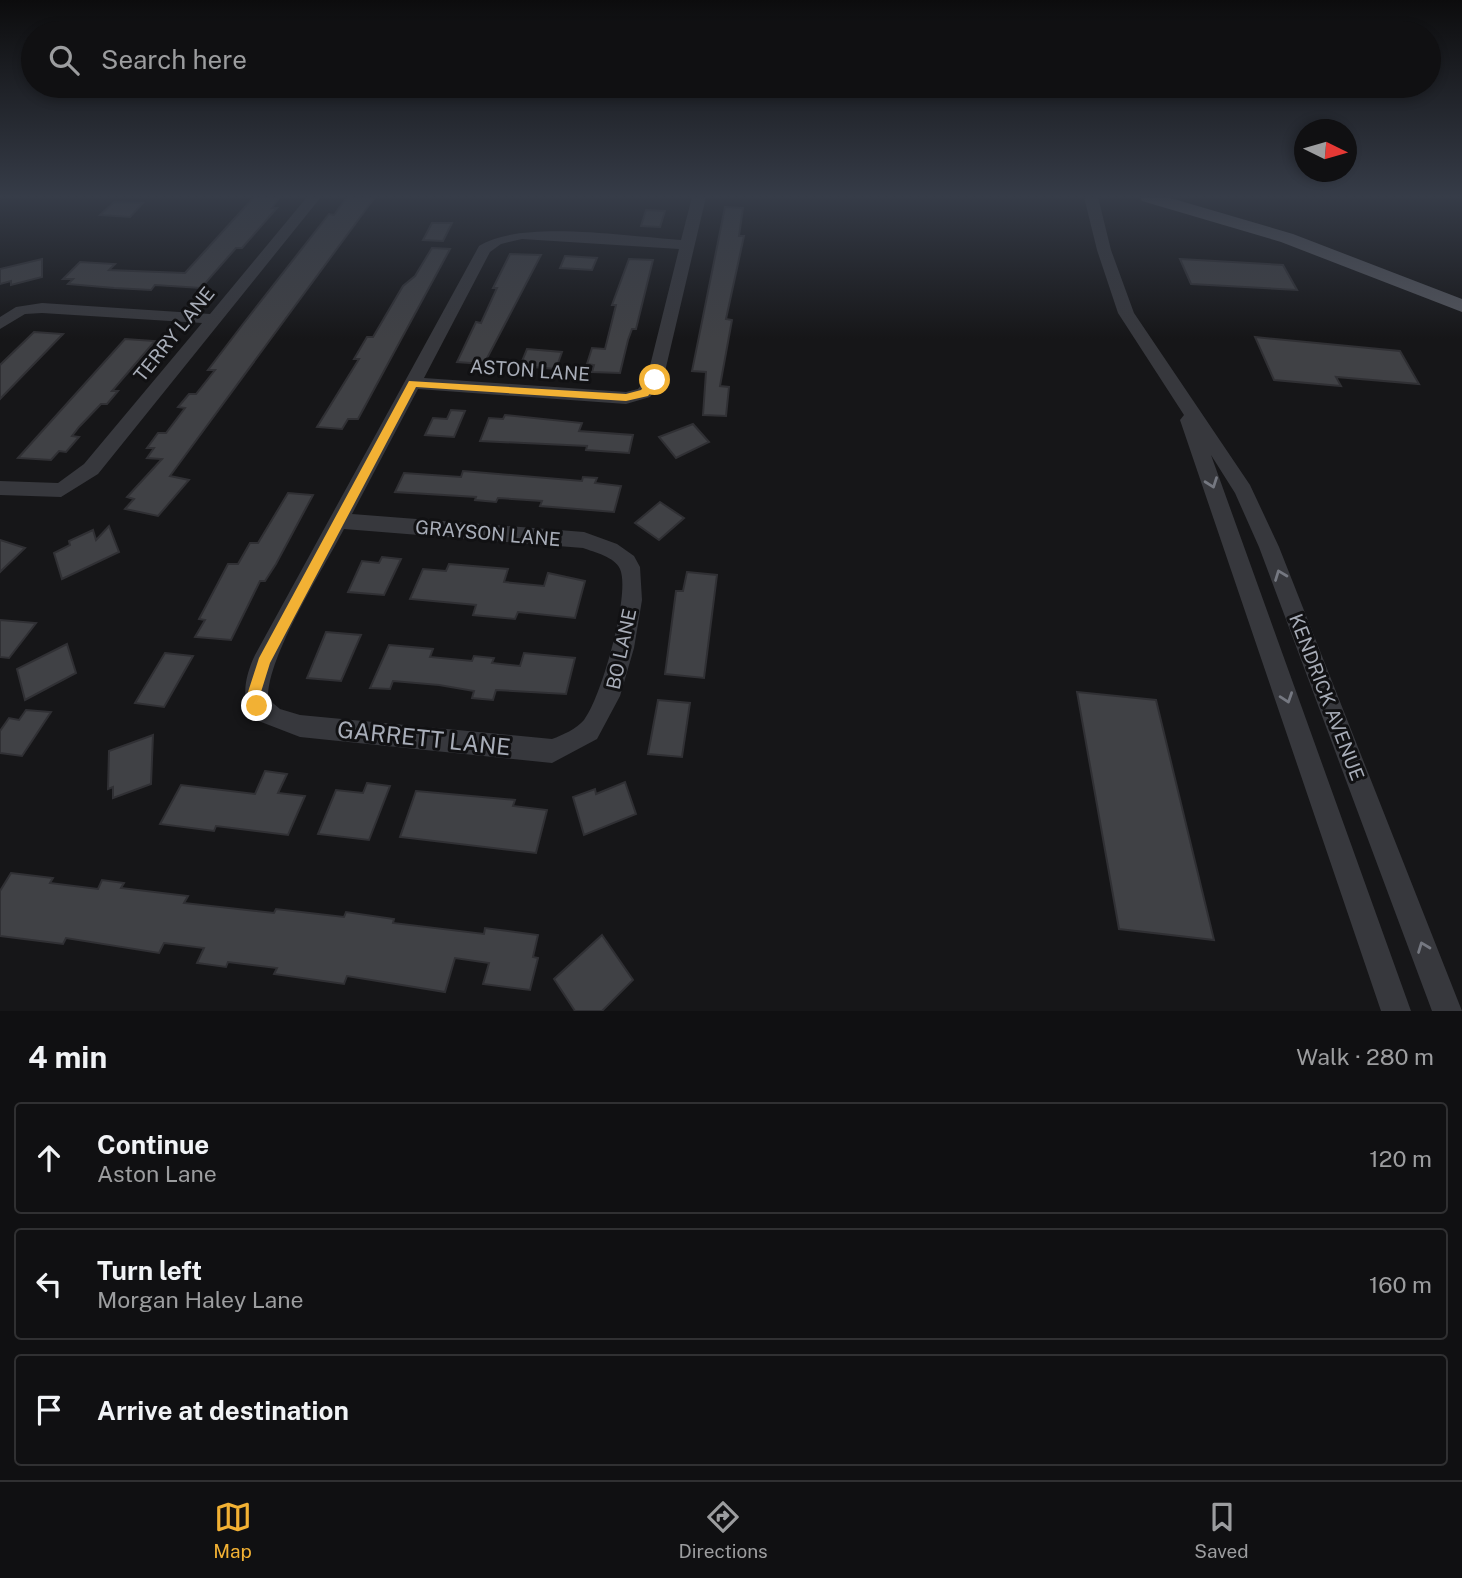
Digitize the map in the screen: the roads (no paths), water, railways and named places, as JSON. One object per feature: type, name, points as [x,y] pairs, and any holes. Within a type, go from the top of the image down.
[{"type":"main road","points":[[1303,244],[1462,306]]},
{"type":"street","name":"TERRY LANE","points":[[0,488],[61,490],[92,469],[275,244]]},
{"type":"street","points":[[341,521],[475,260],[492,244]]},
{"type":"street","points":[[673,244],[686,245]]},
{"type":"street","name":"KENDRICK AVENUE","points":[[1103,244],[1126,313],[1179,397],[1213,442],[1243,490],[1269,547],[1447,1011]]},
{"type":"street","name":"ASTON LANE","points":[[413,383],[626,398],[644,393],[655,380],[686,245]]},
{"type":"street","points":[[0,324],[21,310],[42,308],[213,319]]},
{"type":"street","name":"KENDRICK AVENUE","points":[[1179,397],[1396,1011]]},
{"type":"street","name":"GRAYSON LANE","points":[[341,521],[584,540],[611,550],[629,565]]},
{"type":"street","name":"GARRETT LANE","points":[[341,521],[263,662],[254,692],[257,706],[264,716],[300,726],[552,751],[573,743],[592,729]]},
{"type":"street","name":"BO LANE","points":[[592,729],[612,691],[634,586],[629,565]]}]
